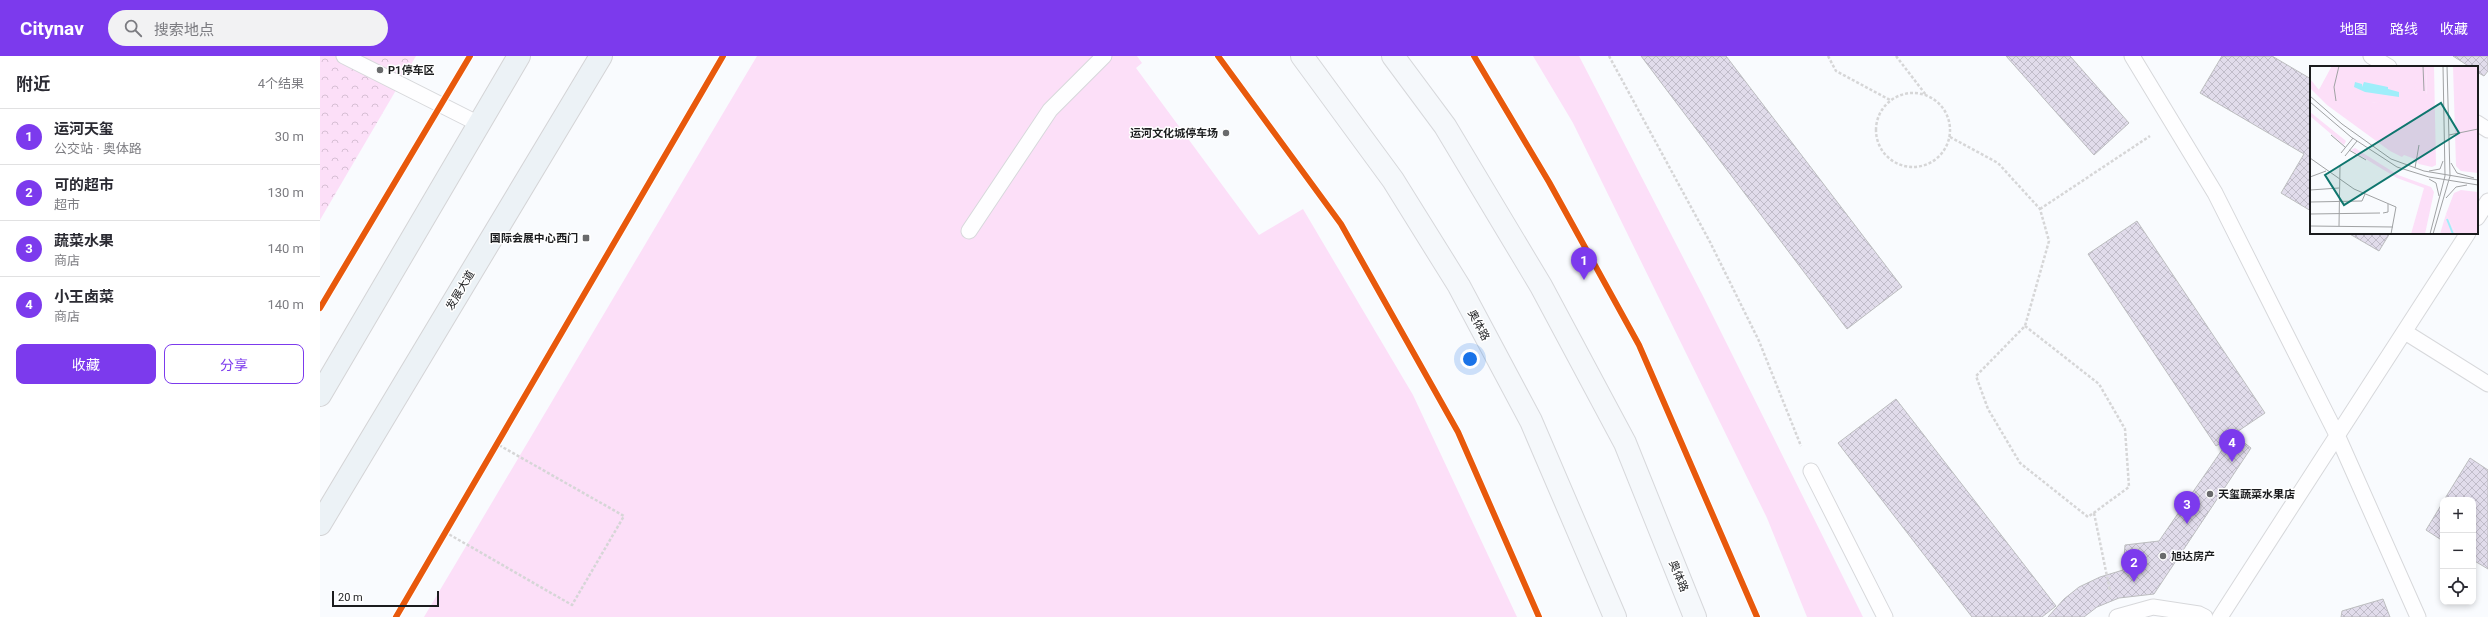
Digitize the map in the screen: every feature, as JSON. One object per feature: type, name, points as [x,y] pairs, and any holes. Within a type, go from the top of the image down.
[{"type":"main road","points":[[320,395],[519,56]]},
{"type":"main road","name":"发展大道","points":[[320,524],[601,56]]},
{"type":"main road","name":"奥体路","points":[[1302,56],[1393,180],[1459,286],[1531,421],[1615,617]]},
{"type":"main road","name":"奥体路","points":[[1393,56],[1444,126],[1541,286],[1625,444],[1695,617]]},
{"type":"lane","points":[[344,56],[479,124]]},
{"type":"lane","points":[[970,231],[1033,132],[1050,110],[1104,56]]},
{"type":"lane","points":[[2132,56],[2215,193],[2338,437],[2418,617]]},
{"type":"lane","points":[[2371,56],[2387,66]]},
{"type":"lane","points":[[2478,124],[2488,130]]},
{"type":"lane","points":[[2478,216],[2488,201]]},
{"type":"lane","points":[[2220,617],[2338,437],[2467,234]]},
{"type":"lane","points":[[2405,332],[2488,384]]},
{"type":"lane","points":[[1811,471],[1885,617]]},
{"type":"lane","points":[[2117,617],[2153,607],[2199,614],[2205,617]]},
{"type":"path","points":[[1609,56],[1721,263],[1759,342],[1811,471]]},
{"type":"path","points":[[1828,56],[1836,71],[1890,100]]},
{"type":"path","points":[[1896,56],[1927,95],[1938,102],[1946,112],[1950,124],[1950,137],[1939,157],[1929,163],[1905,166],[1894,162],[1885,154],[1876,132],[1879,115],[1890,100],[1901,94],[1914,93],[1927,95]]},
{"type":"path","points":[[2040,209],[2172,121]]},
{"type":"path","points":[[1950,137],[1998,163],[2040,209],[2049,241],[2025,326],[1976,376],[1988,409],[2020,463],[2088,517],[2129,487],[2125,429],[2099,384],[2025,326]]},
{"type":"path","points":[[493,451],[501,437]]},
{"type":"path","points":[[446,532],[572,605],[624,516],[497,444]]},
{"type":"path","points":[[2094,513],[2111,595]]},
{"type":"path","points":[[442,539],[450,525]]},
{"type":"green space","points":[[320,56],[416,56],[320,220]]},
{"type":"green space","points":[[757,56],[1137,56],[1142,63],[1136,68],[1259,235],[1303,209],[1413,395],[1517,617],[424,617]]},
{"type":"green space","points":[[1533,56],[1579,56],[1704,298],[1863,617],[1807,617],[1767,518],[1573,123]]},
{"type":"building","points":[[1641,56],[1726,56],[1902,287],[1847,329]]},
{"type":"building","points":[[2006,56],[2070,56],[2129,123],[2094,155]]},
{"type":"building","points":[[2222,56],[2272,56],[2310,78],[2310,210],[2281,193],[2304,154],[2200,93]]},
{"type":"building","points":[[2453,56],[2488,56],[2488,71],[2484,76],[2478,73],[2478,66],[2468,66]]},
{"type":"building","points":[[2137,221],[2265,413],[2216,446],[2088,254]]},
{"type":"building","points":[[2350,234],[2389,234],[2379,251]]},
{"type":"building","points":[[1896,399],[2056,606],[2042,617],[1972,617],[1838,443]]},
{"type":"building","points":[[2233,434],[2251,448],[2154,594],[2119,598],[2097,607],[2084,617],[2048,617],[2064,599],[2079,587],[2100,577],[2123,570],[2125,545],[2159,541]]},
{"type":"building","points":[[2470,458],[2488,470],[2488,569],[2476,562],[2476,497],[2446,497]]},
{"type":"building","points":[[2440,507],[2440,539],[2426,530]]},
{"type":"building","points":[[2383,599],[2390,617],[2341,617],[2342,611]]},
{"type":"cycle path","points":[[320,308],[470,56]]},
{"type":"cycle path","points":[[396,617],[723,56]]},
{"type":"cycle path","points":[[1218,56],[1341,224],[1458,432],[1539,617]]},
{"type":"cycle path","points":[[1474,56],[1549,182],[1639,345],[1757,617]]},
{"type":"place","name":"P1停车区","points":[[380,70]]},
{"type":"place","name":"运河文化城停车场","points":[[1226,133]]},
{"type":"place","name":"国际会展中心西门","points":[[586,238]]},
{"type":"place","name":"运河天玺","points":[[1584,280]]},
{"type":"place","name":"小王卤菜","points":[[2232,462]]},
{"type":"place","name":"天玺蔬菜水果店","points":[[2210,494]]},
{"type":"place","name":"蔬菜水果","points":[[2187,524]]},
{"type":"place","name":"旭达房产","points":[[2163,556]]},
{"type":"place","name":"可的超市","points":[[2134,582]]}]
